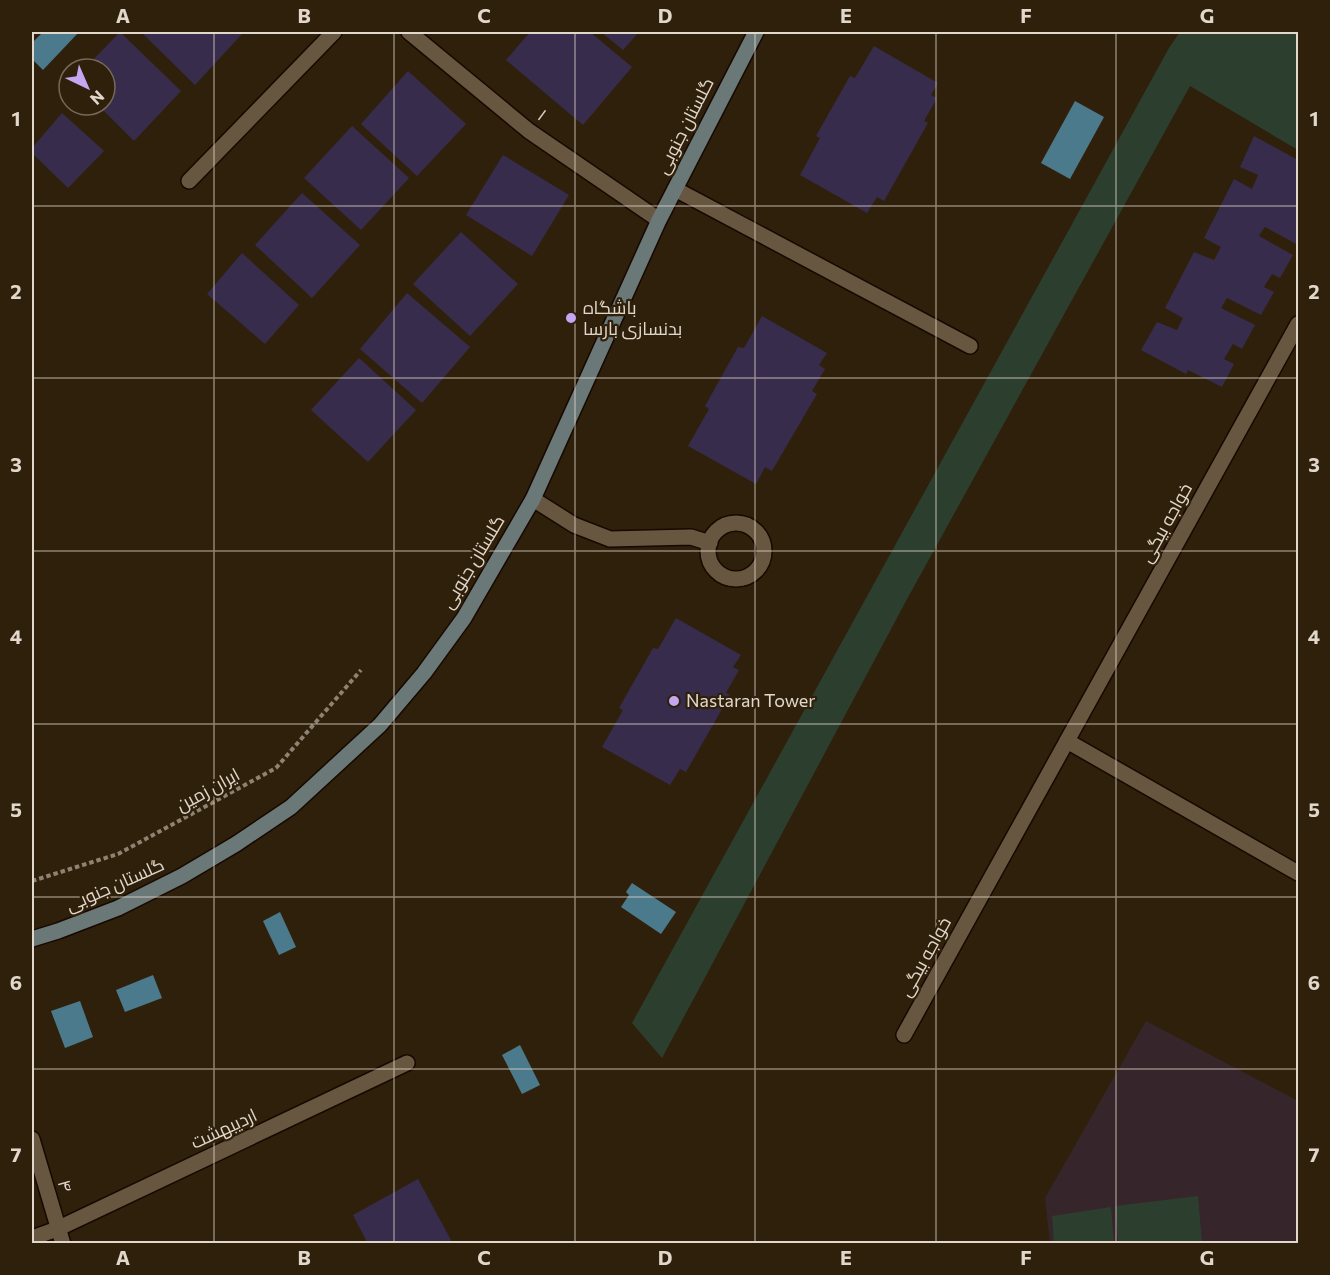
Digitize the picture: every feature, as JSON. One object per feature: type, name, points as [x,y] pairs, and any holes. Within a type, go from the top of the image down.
[{"type":"street","points":[[189,181],[334,32]]},
{"type":"street","name":"۱","points":[[409,32],[529,131],[659,220]]},
{"type":"street","name":"گلستان جنوبی","points":[[32,939],[118,908],[182,876],[237,844],[291,807],[380,725],[424,673],[464,618],[533,499],[659,220],[756,32]]},
{"type":"street","points":[[675,189],[970,346]]},
{"type":"street","name":"خواجه بیگی","points":[[904,1035],[1299,324]]},
{"type":"street","points":[[533,499],[573,525],[610,539],[692,537],[710,543]]},
{"type":"street","points":[[1067,741],[1299,873]]},
{"type":"street","name":"اردیبهشت","points":[[32,1238],[60,1236],[407,1063]]},
{"type":"street","name":"۴","points":[[32,1139],[60,1236]]},
{"type":"path","name":"ایران زمین","points":[[32,881],[118,855],[276,768],[362,670]]},
{"type":"shaded area","points":[[1146,1021],[1298,1101],[1298,1243],[1050,1243],[1045,1198]]},
{"type":"green space","points":[[1180,32],[1298,32],[1298,150],[1190,86],[906,601],[662,1058],[632,1023],[1169,48]]},
{"type":"green space","points":[[1198,1196],[1202,1243],[1118,1243],[1115,1206]]},
{"type":"green space","points":[[1111,1207],[1114,1243],[1054,1243],[1052,1216]]},
{"type":"water","points":[[43,32],[79,32],[43,70],[32,59],[32,43]]},
{"type":"water","points":[[1075,101],[1104,117],[1070,179],[1041,163]]},
{"type":"water","points":[[632,883],[676,912],[661,934],[621,907],[629,895],[626,892]]},
{"type":"water","points":[[280,912],[296,947],[279,955],[263,921]]},
{"type":"water","points":[[153,975],[162,998],[125,1012],[116,990]]},
{"type":"water","points":[[80,1001],[93,1037],[65,1048],[51,1011]]},
{"type":"water","points":[[520,1045],[540,1085],[522,1094],[502,1055]]},
{"type":"building","points":[[120,32],[181,91],[134,141],[110,117],[117,117],[117,57],[96,57]]},
{"type":"building","points":[[141,32],[239,32],[242,34],[195,85]]},
{"type":"building","points":[[530,32],[590,32],[632,67],[583,125],[506,60]]},
{"type":"building","points":[[601,32],[639,32],[623,50]]},
{"type":"building","points":[[874,46],[938,83],[931,95],[937,98],[924,121],[928,123],[884,201],[877,197],[867,213],[800,175],[820,138],[816,136],[850,76],[855,78]]},
{"type":"building","points":[[408,71],[466,124],[417,176],[361,124]]},
{"type":"building","points":[[59,117],[66,117],[104,151],[68,188],[32,153],[32,148]]},
{"type":"building","points":[[352,126],[409,178],[361,230],[304,178]]},
{"type":"building","points":[[1254,136],[1298,160],[1298,245],[1265,227],[1259,236],[1293,255],[1280,278],[1272,274],[1264,287],[1274,292],[1261,315],[1227,298],[1221,308],[1255,325],[1242,349],[1233,344],[1224,359],[1234,364],[1222,387],[1188,370],[1186,374],[1141,350],[1157,322],[1177,330],[1183,318],[1165,308],[1194,252],[1214,260],[1221,247],[1204,238],[1234,179],[1252,189],[1258,175],[1240,167]]},
{"type":"building","points":[[503,155],[569,195],[532,256],[466,215]]},
{"type":"building","points":[[302,193],[360,245],[312,298],[255,245]]},
{"type":"building","points":[[461,232],[518,284],[470,336],[413,284]]},
{"type":"building","points":[[242,253],[299,305],[265,344],[207,294]]},
{"type":"building","points":[[407,293],[470,347],[422,403],[360,349]]},
{"type":"building","points":[[762,316],[827,353],[819,365],[825,369],[812,391],[817,394],[772,471],[765,467],[756,484],[688,446],[709,409],[705,406],[738,347],[744,348]]},
{"type":"building","points":[[359,358],[416,410],[368,462],[311,410]]},
{"type":"building","name":"Nastaran Tower","points":[[676,618],[741,655],[733,667],[739,670],[726,693],[730,695],[686,772],[680,769],[670,785],[602,747],[623,710],[619,708],[653,648],[658,649]]},
{"type":"building","points":[[418,1179],[453,1244],[368,1244],[353,1215]]},
{"type":"place","name":"باشگاه بدنسازی بارسا","points":[[571,318]]},
{"type":"place","name":"Nastaran Tower","points":[[674,701]]}]
